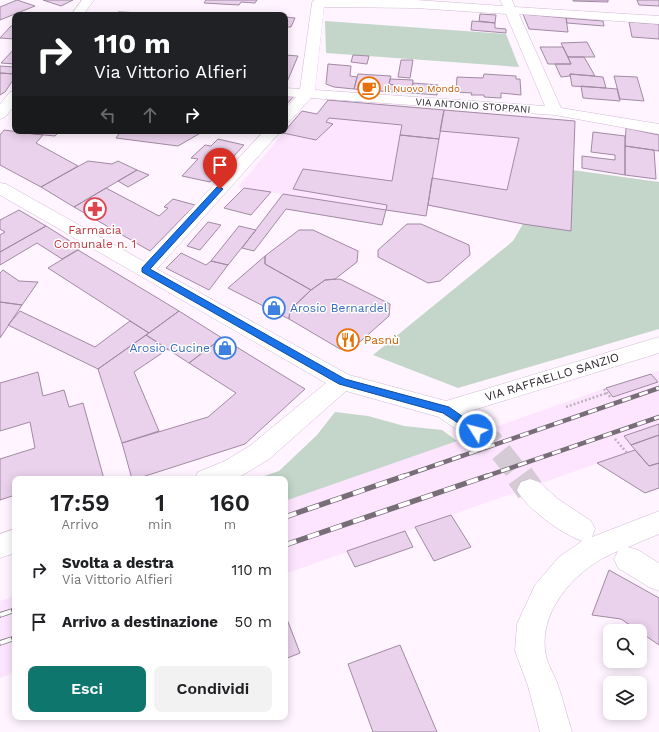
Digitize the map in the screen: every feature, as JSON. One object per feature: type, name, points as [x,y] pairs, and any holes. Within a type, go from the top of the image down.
[{"type":"street","points":[[79,12],[88,0]]},
{"type":"street","points":[[288,115],[307,94],[318,3],[508,5],[659,20]]},
{"type":"street","points":[[508,5],[555,111]]},
{"type":"street","name":"VIA ANTONIO STOPPANI","points":[[288,92],[555,111],[659,129]]},
{"type":"street","points":[[0,114],[12,99]]},
{"type":"street","points":[[145,270],[270,134]]},
{"type":"street","points":[[0,188],[342,382],[446,410],[476,431]]},
{"type":"street","name":"VIA RAFFAELLO SANZIO","points":[[446,410],[659,345]]},
{"type":"street","points":[[214,476],[234,468],[260,452],[342,382]]},
{"type":"street","points":[[530,490],[587,539]]},
{"type":"street","points":[[556,732],[543,686],[530,651],[532,624],[545,594],[569,566],[587,539],[659,522]]},
{"type":"street","points":[[0,546],[12,542]]},
{"type":"street","points":[[628,559],[659,578]]},
{"type":"path","points":[[604,389],[611,398]]},
{"type":"path","points":[[566,407],[607,393]]},
{"type":"path","points":[[615,439],[627,453]]},
{"type":"shaded area","points":[[328,100],[575,121],[571,231],[523,224],[428,206],[426,216],[238,187],[283,134],[288,134],[288,128],[302,111],[317,114]]},
{"type":"shaded area","points":[[659,371],[659,435],[635,450],[288,573],[288,500],[606,388]]},
{"type":"shaded area","points":[[12,597],[12,673],[0,678],[0,601]]},
{"type":"green space","points":[[325,21],[506,34],[519,67],[326,53]]},
{"type":"green space","points":[[572,170],[659,182],[659,329],[458,388],[373,355],[513,241],[523,224],[570,230]]},
{"type":"green space","points":[[335,412],[368,416],[404,426],[442,430],[457,441],[288,500],[288,476],[264,476],[279,471],[317,435]]},
{"type":"building","points":[[17,0],[35,6],[20,12],[12,12],[12,15],[0,20],[0,7]]},
{"type":"building","points":[[43,0],[73,0],[61,6]]},
{"type":"building","points":[[206,0],[257,0],[255,3],[241,2],[239,5],[204,3]]},
{"type":"building","points":[[608,0],[608,2],[573,1]]},
{"type":"building","points":[[637,0],[659,0],[659,6],[639,5]]},
{"type":"building","points":[[480,14],[496,15],[495,23],[479,21]]},
{"type":"building","points":[[523,14],[566,18],[568,32],[529,29]]},
{"type":"building","points":[[288,17],[295,18],[291,27],[288,27]]},
{"type":"building","points":[[566,18],[603,21],[604,26],[567,23]]},
{"type":"building","points":[[472,21],[495,23],[495,28],[506,29],[506,33],[471,30]]},
{"type":"building","points":[[629,22],[659,24],[659,39],[632,37]]},
{"type":"building","points":[[11,26],[12,26],[12,39],[0,38]]},
{"type":"building","points":[[587,42],[595,57],[568,57],[561,43]]},
{"type":"building","points":[[540,47],[563,47],[571,64],[548,64]]},
{"type":"building","points":[[12,51],[12,64],[1,63]]},
{"type":"building","points":[[288,55],[298,56],[288,80]]},
{"type":"building","points":[[353,55],[369,56],[367,64],[351,62]]},
{"type":"building","points":[[568,57],[584,57],[595,76],[570,74],[570,76],[561,77],[555,64],[571,64]]},
{"type":"building","points":[[401,60],[413,60],[410,78],[398,77]]},
{"type":"building","points":[[328,64],[351,66],[350,76],[357,77],[354,89],[334,87],[326,84]]},
{"type":"building","points":[[0,66],[12,67],[12,74],[0,73]]},
{"type":"building","points":[[0,73],[12,74],[12,82],[5,92],[0,95]]},
{"type":"building","points":[[358,74],[391,76],[389,84],[394,85],[393,92],[354,89]]},
{"type":"building","points":[[484,74],[516,76],[516,79],[520,79],[521,95],[501,93],[501,98],[484,97],[484,95],[471,95],[472,93],[456,92],[457,77],[483,78]]},
{"type":"building","points":[[570,74],[603,77],[606,88],[572,86]]},
{"type":"building","points":[[614,76],[637,77],[644,101],[620,99]]},
{"type":"building","points":[[390,79],[413,80],[412,93],[393,92],[394,85],[389,84]]},
{"type":"building","points":[[413,83],[438,85],[437,95],[412,93]]},
{"type":"building","points":[[581,86],[617,89],[620,101],[583,98]]},
{"type":"building","points":[[288,96],[294,96],[288,103]]},
{"type":"building","points":[[328,100],[444,110],[439,139],[400,135],[402,125],[329,118],[326,122],[333,124],[316,140],[288,134],[288,127],[302,111],[317,114]]},
{"type":"building","points":[[444,110],[575,121],[571,231],[523,224],[428,205],[432,178],[507,190],[519,138],[440,131]]},
{"type":"building","points":[[626,128],[659,135],[659,151],[625,146]]},
{"type":"building","points":[[4,130],[12,131],[12,134],[43,135],[36,143],[78,166],[41,187],[0,165],[0,135]]},
{"type":"building","points":[[593,132],[625,136],[625,175],[582,168],[582,156],[615,160],[615,155],[591,152]]},
{"type":"building","points":[[34,134],[57,134],[55,136]]},
{"type":"building","points":[[119,134],[199,134],[178,146],[116,138]]},
{"type":"building","points":[[400,135],[439,139],[426,216],[386,210],[387,205],[293,189],[303,169],[392,181]]},
{"type":"building","points":[[218,139],[244,145],[210,182],[182,176],[198,159],[191,158],[205,145],[211,146]]},
{"type":"building","points":[[625,146],[654,150],[656,179],[625,175]]},
{"type":"building","points":[[88,161],[112,164],[118,161],[137,170],[74,207],[41,187]]},
{"type":"building","points":[[137,170],[149,175],[128,187],[118,181]]},
{"type":"building","points":[[106,188],[159,216],[168,208],[164,207],[173,199],[195,205],[150,251],[74,207]]},
{"type":"building","points":[[244,188],[271,192],[251,215],[224,208]]},
{"type":"building","points":[[283,194],[386,210],[382,225],[286,209],[254,251],[242,248]]},
{"type":"building","points":[[19,210],[46,226],[0,252],[0,235],[5,232],[0,229],[0,220]]},
{"type":"building","points":[[208,222],[221,225],[200,250],[187,246]]},
{"type":"building","points":[[407,224],[421,224],[469,245],[470,255],[440,281],[428,283],[378,257],[378,250]]},
{"type":"building","points":[[46,226],[81,248],[62,259],[37,243],[0,265],[0,252]]},
{"type":"building","points":[[239,226],[256,230],[228,265],[211,261]]},
{"type":"building","points":[[299,230],[313,230],[358,251],[357,262],[335,279],[325,280],[311,290],[265,264],[265,256]]},
{"type":"building","points":[[78,250],[179,311],[149,333],[48,268]]},
{"type":"building","points":[[181,253],[206,265],[211,261],[228,265],[209,290],[166,268]]},
{"type":"building","points":[[265,256],[265,264],[311,290],[290,310],[289,319],[228,288]]},
{"type":"building","points":[[3,270],[19,281],[38,282],[22,305],[0,302],[0,273]]},
{"type":"building","points":[[340,279],[390,304],[389,316],[354,347],[340,349],[289,319],[290,310],[311,290],[325,280]]},
{"type":"building","points":[[0,302],[22,305],[0,338]]},
{"type":"building","points":[[20,311],[95,347],[130,321],[149,333],[98,369],[8,325]]},
{"type":"building","points":[[179,311],[222,338],[189,363],[146,335]]},
{"type":"building","points":[[146,335],[168,349],[134,372],[159,431],[122,443],[98,369]]},
{"type":"building","points":[[222,338],[305,389],[245,444],[145,476],[131,476],[122,443],[208,417],[236,393],[189,363]]},
{"type":"building","points":[[38,372],[43,396],[64,390],[69,407],[83,403],[103,476],[12,476],[12,496],[0,500],[0,459],[35,448],[30,422],[0,431],[0,383]]},
{"type":"building","points":[[651,374],[658,382],[613,397],[606,388]]},
{"type":"building","points":[[659,424],[659,435],[631,445],[624,436]]},
{"type":"building","points":[[659,435],[659,463],[649,466],[631,445]]},
{"type":"building","points":[[635,450],[649,466],[659,463],[659,488],[645,493],[597,463]]},
{"type":"building","points":[[451,515],[471,547],[434,561],[415,527]]},
{"type":"building","points":[[405,531],[413,547],[355,567],[347,551]]},
{"type":"building","points":[[609,570],[659,598],[659,645],[647,637],[647,624],[628,624],[621,619],[592,615]]},
{"type":"building","points":[[288,622],[300,653],[288,658]]},
{"type":"building","points":[[400,645],[437,732],[373,732],[348,664]]},
{"type":"tunnel","points":[[476,431],[492,441],[521,477]]},
{"type":"tunnel","points":[[520,476],[530,490]]},
{"type":"railway","points":[[401,477],[659,388]]},
{"type":"railway","points":[[484,477],[659,417]]},
{"type":"railway","points":[[288,516],[404,476]]},
{"type":"railway","points":[[288,544],[487,476]]},
{"type":"railway","points":[[0,615],[12,611]]},
{"type":"railway","points":[[0,643],[12,639]]},
{"type":"place","name":"Il Nuovo Mondo","points":[[369,88]]},
{"type":"place","name":"Farmacia Comunale n. 1","points":[[95,209]]},
{"type":"place","name":"Arosio Bernardel","points":[[274,308]]},
{"type":"place","name":"Pasnù","points":[[348,340]]},
{"type":"place","name":"Arosio Cucine","points":[[225,348]]},
{"type":"route","points":[[220,189],[145,270],[342,382],[446,410],[476,431]]}]
